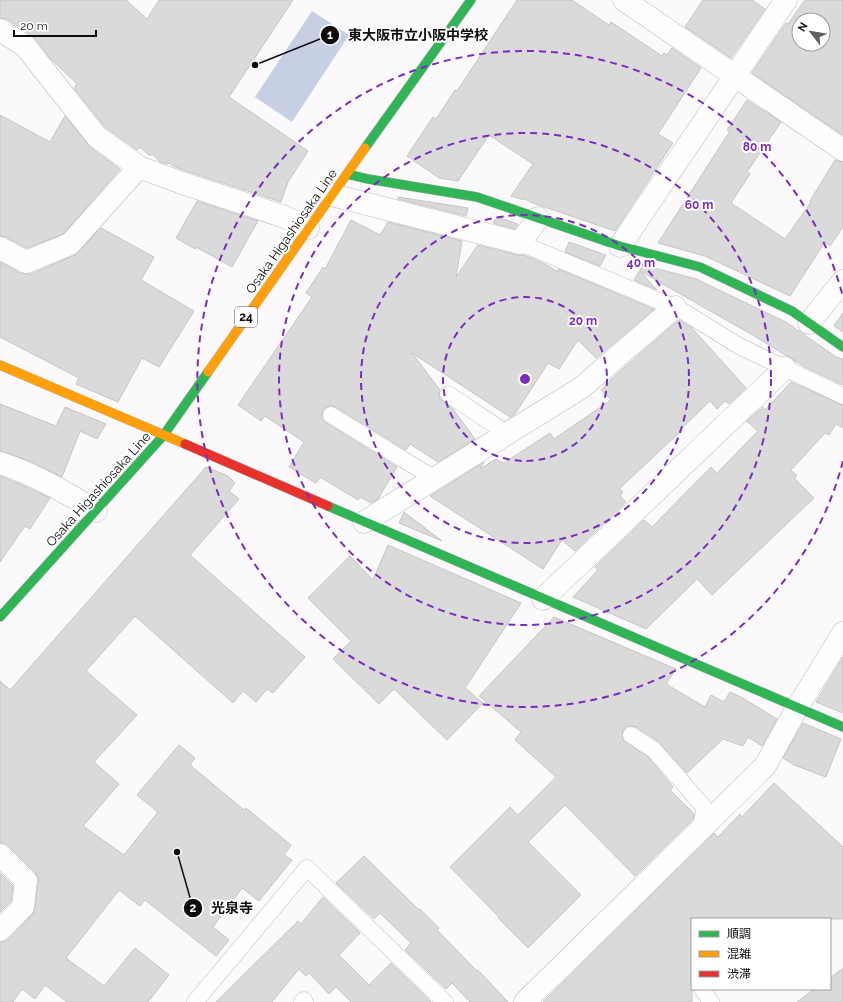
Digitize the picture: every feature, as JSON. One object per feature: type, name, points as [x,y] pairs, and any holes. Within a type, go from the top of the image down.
[{"type":"street","name":"Osaka Higashiosaka Line","points":[[0,617],[163,436],[470,0]]},
{"type":"street","points":[[624,0],[843,150]]},
{"type":"street","points":[[620,246],[786,0]]},
{"type":"street","points":[[0,30],[25,46],[97,137],[139,167],[182,183],[285,217],[308,228]]},
{"type":"street","points":[[0,248],[26,262],[70,244],[139,167]]},
{"type":"street","points":[[347,174],[368,179],[477,197],[620,246],[700,267],[792,311],[843,347]]},
{"type":"street","points":[[332,195],[520,243],[538,218]]},
{"type":"street","points":[[809,324],[843,281]]},
{"type":"street","points":[[364,522],[581,388],[675,307]]},
{"type":"street","points":[[0,365],[843,727]]},
{"type":"street","points":[[543,599],[785,368]]},
{"type":"street","points":[[0,463],[17,468],[56,487],[96,511]]},
{"type":"street","points":[[525,1002],[765,766],[797,708],[843,633]]},
{"type":"street","points":[[0,856],[26,881],[23,907],[0,930]]},
{"type":"lane","points":[[520,243],[675,307],[738,346],[843,396]]},
{"type":"lane","points":[[448,394],[508,434]]},
{"type":"lane","points":[[331,414],[435,479]]},
{"type":"lane","points":[[631,735],[654,750],[704,807],[702,828]]},
{"type":"lane","points":[[195,1002],[306,868],[446,1002]]},
{"type":"lane","points":[[703,990],[711,1002]]},
{"type":"water","points":[[312,11],[349,35],[292,122],[255,97]]},
{"type":"building","points":[[0,0],[126,0],[147,19],[159,0],[293,0],[229,97],[308,151],[288,182],[281,202],[186,171],[169,163],[160,162],[152,154],[150,156],[140,147],[137,150],[106,128],[74,88],[77,84],[50,58],[35,38],[7,19],[0,18]]},
{"type":"building","points":[[517,0],[572,0],[609,25],[611,22],[662,56],[664,53],[667,55],[672,48],[701,68],[658,134],[673,143],[615,231],[530,202],[524,198],[524,200],[511,196],[533,164],[489,135],[458,181],[439,178],[407,156],[433,117],[436,119],[455,90],[457,91]]},
{"type":"building","points":[[703,0],[752,0],[765,9],[731,58],[685,27]]},
{"type":"building","points":[[805,0],[843,0],[843,135],[752,73],[786,23],[788,24],[791,20],[791,52],[831,52],[831,12],[796,12]]},
{"type":"building","points":[[747,100],[781,122],[747,172],[750,174],[731,203],[785,239],[811,202],[810,201],[835,160],[843,162],[843,227],[830,246],[825,242],[790,296],[705,256],[658,243],[730,131],[727,130]]},
{"type":"building","points":[[0,115],[50,142],[65,116],[90,147],[120,169],[63,234],[27,248],[6,237],[0,236]]},
{"type":"building","points":[[398,197],[468,208],[466,216],[398,199]]},
{"type":"building","points":[[197,201],[258,221],[232,267],[196,247],[195,249],[176,238]]},
{"type":"building","points":[[497,217],[518,224],[515,229],[493,223]]},
{"type":"building","points":[[351,220],[380,235],[388,222],[462,241],[456,277],[478,245],[517,255],[524,255],[545,264],[558,272],[558,269],[654,309],[596,358],[578,340],[559,369],[548,363],[515,414],[510,417],[412,353],[440,390],[440,399],[453,409],[475,439],[438,462],[410,444],[406,450],[336,407],[326,407],[323,410],[322,419],[326,423],[397,467],[378,499],[371,503],[360,497],[358,500],[320,477],[316,483],[289,467],[304,442],[265,416],[261,421],[238,405],[312,297],[306,293],[323,267],[325,269]]},
{"type":"building","points":[[101,228],[154,257],[141,280],[194,311],[159,367],[142,358],[118,402],[76,384],[79,378],[0,337],[0,262],[20,273],[31,274],[75,255]]},
{"type":"building","points":[[569,242],[606,255],[600,266],[565,252]]},
{"type":"building","points":[[643,265],[696,279],[786,322],[836,357],[843,359],[843,385],[805,367],[756,337],[640,271],[657,290],[634,280]]},
{"type":"building","points":[[843,313],[843,332],[834,326]]},
{"type":"building","points":[[679,320],[692,328],[746,388],[729,404],[725,401],[717,409],[710,401],[679,431],[680,432],[619,489],[623,492],[620,496],[626,502],[575,551],[562,540],[543,569],[430,496],[484,462],[480,469],[496,459],[504,463],[550,433],[554,439],[611,400],[601,390],[609,381]]},
{"type":"building","points":[[791,382],[843,405],[843,428],[836,424],[829,435],[825,433],[791,470],[797,476],[794,478],[814,498],[712,595],[697,579],[646,629],[573,597],[598,570],[595,567],[644,520],[652,527],[711,467],[717,473],[758,431],[747,421],[763,407],[765,410]]},
{"type":"building","points":[[0,404],[56,426],[65,407],[106,424],[97,439],[80,431],[62,477],[30,461],[0,451]]},
{"type":"building","points":[[206,467],[228,476],[235,483],[229,491],[239,499],[190,555],[305,657],[273,693],[267,689],[256,702],[243,691],[233,703],[135,616],[86,671],[137,715],[94,762],[119,784],[83,826],[124,855],[158,812],[137,795],[179,745],[195,758],[190,765],[244,810],[246,808],[291,845],[284,855],[292,860],[259,901],[242,888],[213,927],[229,940],[216,956],[145,900],[140,906],[119,890],[66,958],[104,986],[135,948],[169,975],[148,1002],[67,1002],[45,985],[35,999],[22,989],[13,1002],[0,1002],[0,942],[4,942],[9,939],[32,915],[35,908],[38,877],[35,872],[9,846],[4,843],[0,843],[0,681],[10,690]]},
{"type":"building","points":[[0,476],[50,498],[30,529],[25,526],[0,562]]},
{"type":"building","points":[[404,512],[442,541],[399,523]]},
{"type":"building","points":[[388,545],[521,603],[465,688],[483,703],[447,740],[394,689],[379,704],[333,659],[351,641],[308,598],[350,556],[373,580]]},
{"type":"building","points":[[554,617],[676,669],[666,684],[705,707],[711,695],[724,702],[730,692],[777,719],[762,746],[748,737],[743,746],[723,739],[687,773],[659,742],[636,727],[627,726],[623,730],[623,740],[648,757],[673,787],[670,790],[694,814],[693,819],[635,876],[565,805],[528,842],[581,895],[528,948],[450,867],[510,807],[518,815],[556,777],[515,740],[521,732],[479,696]]},
{"type":"building","points":[[843,657],[843,713],[816,702]]},
{"type":"building","points":[[803,723],[841,739],[826,777],[794,765],[783,758]]},
{"type":"building","points":[[774,783],[843,847],[843,919],[691,918],[692,1002],[543,1002],[714,833],[718,837],[740,814],[742,817]]},
{"type":"building","points":[[364,856],[439,928],[437,930],[508,1002],[470,1002],[452,983],[446,989],[405,950],[411,943],[380,913],[374,919],[336,883]]},
{"type":"building","points":[[0,873],[13,886],[11,901],[0,912]]},
{"type":"building","points":[[323,897],[360,933],[339,955],[369,985],[391,963],[431,1002],[351,1002],[336,987],[329,994],[309,973],[306,976],[299,969],[272,1002],[216,1002],[298,921],[301,924]]},
{"type":"building","points":[[843,968],[843,1002],[797,1002],[813,990],[831,990],[831,977]]},
{"type":"traffic: fast","points":[[365,148],[471,0]]},
{"type":"traffic: fast","points":[[347,174],[368,179],[477,197],[620,246],[700,267],[792,311],[843,347]]},
{"type":"traffic: fast","points":[[0,617],[163,436],[208,372]]},
{"type":"traffic: fast","points":[[328,506],[843,727]]},
{"type":"traffic: slow","points":[[208,372],[365,148]]},
{"type":"traffic: slow","points":[[0,365],[185,444]]},
{"type":"traffic: jam","points":[[185,444],[328,506]]},
{"type":"place","name":"東大阪市立小阪中学校","points":[[255,65]]},
{"type":"place","name":"光泉寺","points":[[177,852]]}]
